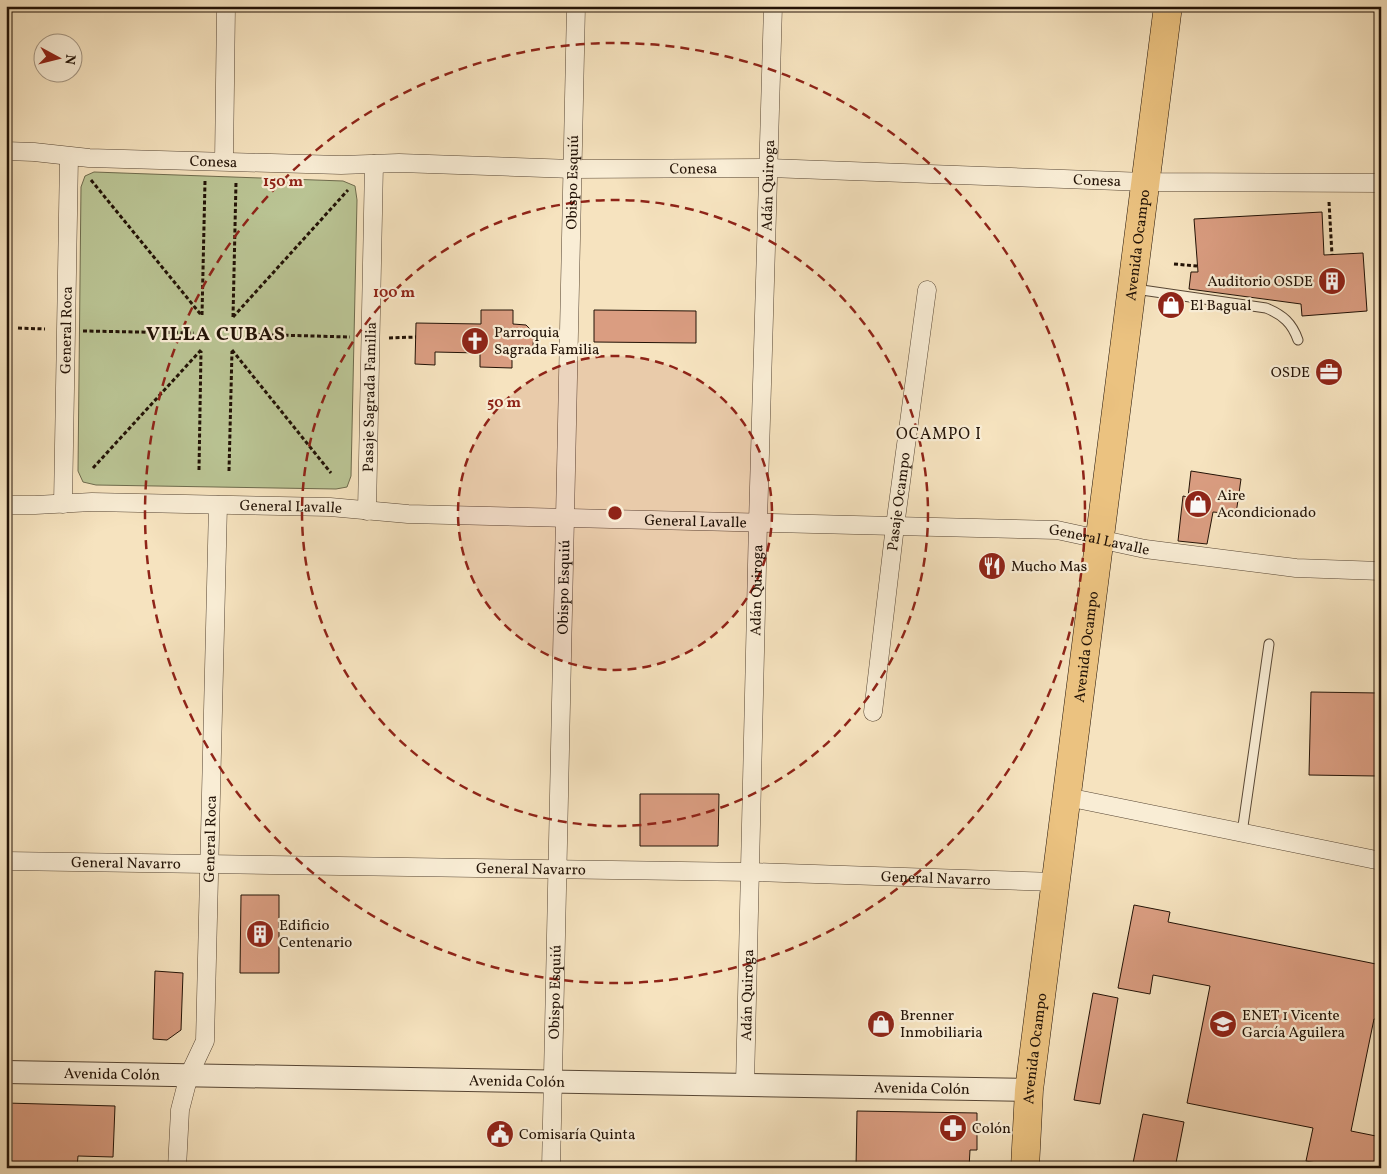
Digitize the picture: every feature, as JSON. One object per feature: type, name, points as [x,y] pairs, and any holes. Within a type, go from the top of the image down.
[{"type":"main road","name":"Avenida Ocampo","points":[[1026,1168],[1029,1090],[1168,6]]},
{"type":"street","points":[[224,161],[226,6]]},
{"type":"street","name":"Obispo Esquiú","points":[[551,1168],[576,6]]},
{"type":"street","name":"Adán Quiroga","points":[[745,1084],[758,522],[773,6]]},
{"type":"street","name":"Conesa","points":[[6,151],[34,152],[69,157],[341,165],[399,163],[573,169],[769,168],[1146,182],[1381,183]]},
{"type":"street","name":"General Roca","points":[[63,504],[69,157]]},
{"type":"street","name":"Pasaje Sagrada Familia","points":[[367,511],[374,164]]},
{"type":"street","name":"Pasaje Ocampo","points":[[873,712],[895,526],[927,290]]},
{"type":"street","name":"General Lavalle","points":[[6,505],[92,502],[330,507],[408,514],[1057,530],[1145,550],[1296,568],[1381,571]]},
{"type":"street","name":"General Roca","points":[[177,1168],[180,1110],[189,1075],[205,1041],[218,505]]},
{"type":"street","points":[[1067,798],[1381,862]]},
{"type":"street","name":"General Navarro","points":[[6,861],[751,872],[1056,882]]},
{"type":"street","name":"Avenida Colón","points":[[6,1072],[1029,1090]]},
{"type":"lane","points":[[1132,289],[1266,308],[1278,312],[1289,321],[1298,340]]},
{"type":"lane","points":[[1242,833],[1269,644]]},
{"type":"path","points":[[91,180],[202,316],[206,181]]},
{"type":"path","points":[[236,182],[233,317],[348,190]]},
{"type":"path","points":[[1329,199],[1332,255]]},
{"type":"path","points":[[1174,264],[1197,266]]},
{"type":"path","points":[[18,328],[45,329]]},
{"type":"path","points":[[83,331],[194,333]]},
{"type":"path","points":[[240,334],[350,337]]},
{"type":"path","points":[[387,338],[416,337]]},
{"type":"path","points":[[93,468],[201,350],[199,470]]},
{"type":"path","points":[[229,471],[232,350],[331,473]]},
{"type":"green space","points":[[94,172],[343,181],[355,186],[357,200],[351,476],[347,487],[336,489],[96,485],[83,482],[78,471],[81,187],[85,176]]},
{"type":"building","points":[[1322,212],[1324,255],[1363,253],[1367,311],[1302,316],[1301,304],[1189,289],[1191,272],[1198,272],[1194,219]]},
{"type":"building","name":"Parroquia Sagrada Familia","points":[[481,310],[513,310],[513,324],[526,325],[534,333],[533,346],[525,354],[512,354],[512,368],[480,367],[480,353],[435,352],[435,365],[415,364],[416,323],[481,324]]},
{"type":"building","points":[[594,310],[696,311],[696,343],[594,342]]},
{"type":"building","points":[[1191,471],[1241,479],[1236,514],[1213,512],[1207,544],[1178,541],[1183,496],[1188,497]]},
{"type":"building","points":[[1311,692],[1379,693],[1376,776],[1309,775]]},
{"type":"building","points":[[640,794],[719,794],[718,846],[640,846]]},
{"type":"building","name":"Edificio Centenario","points":[[241,895],[279,895],[279,973],[240,973]]},
{"type":"building","points":[[1134,905],[1170,912],[1168,922],[1381,965],[1381,1020],[1374,1019],[1351,1131],[1381,1137],[1381,1168],[1326,1168],[1327,1165],[1306,1161],[1313,1128],[1187,1103],[1210,986],[1153,975],[1150,994],[1118,988]]},
{"type":"building","points":[[155,971],[183,973],[181,1030],[167,1040],[153,1039]]},
{"type":"building","points":[[1093,993],[1118,998],[1100,1104],[1074,1100]]},
{"type":"building","points":[[6,1103],[115,1106],[113,1157],[78,1156],[77,1168],[6,1168]]},
{"type":"building","points":[[857,1111],[977,1113],[977,1150],[970,1150],[969,1168],[856,1168]]},
{"type":"building","points":[[1143,1114],[1184,1122],[1175,1168],[1132,1168]]},
{"type":"place","name":"Auditorio OSDE","points":[[1332,281]]},
{"type":"place","name":"El Bagual","points":[[1171,305]]},
{"type":"place","name":"Parroquia Sagrada Familia","points":[[475,341]]},
{"type":"place","name":"OSDE","points":[[1329,372]]},
{"type":"place","name":"Aire Acondicionado","points":[[1198,504]]},
{"type":"place","name":"Mucho Mas","points":[[992,566]]},
{"type":"place","name":"Edificio Centenario","points":[[260,934]]},
{"type":"place","name":"Brenner Inmobiliaria","points":[[881,1024]]},
{"type":"place","name":"ENET 1 Vicente García Aguilera","points":[[1223,1024]]},
{"type":"place","name":"Colón","points":[[953,1128]]},
{"type":"place","name":"Comisaría Quinta","points":[[500,1134]]},
{"type":"district","name":"VILLA CUBAS","points":[[216,333]]},
{"type":"district","name":"OCAMPO I","points":[[939,433]]}]
